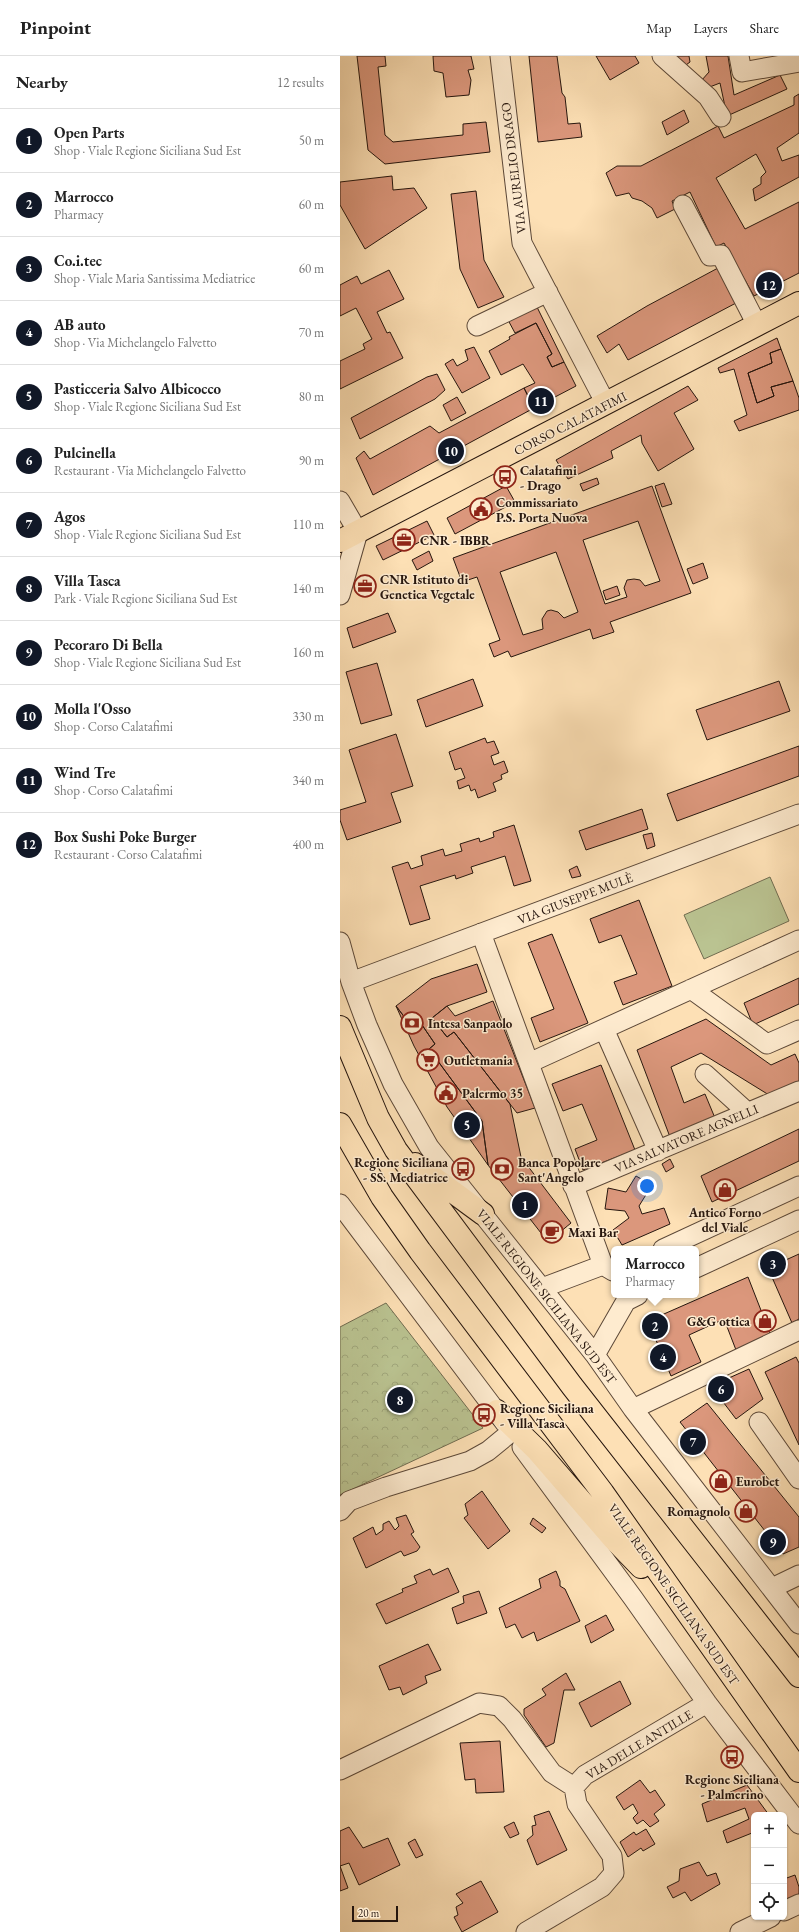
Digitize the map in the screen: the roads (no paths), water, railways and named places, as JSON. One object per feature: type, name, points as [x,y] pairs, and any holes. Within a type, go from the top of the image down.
[{"type":"main road","name":"CORSO CALATAFIMI","points":[[349,536],[799,303]]},
{"type":"main road","points":[[340,1027],[378,1118],[396,1150],[572,1386],[799,1676]]},
{"type":"main road","name":"VIALE REGIONE SICILIANA SUD EST","points":[[340,1124],[390,1209],[603,1494],[799,1771]]},
{"type":"main road","points":[[396,1150],[483,1214]]},
{"type":"main road","points":[[497,1411],[537,1450],[613,1538],[686,1613]]},
{"type":"street","name":"VIA AURELIO DRAGO","points":[[500,56],[522,243],[606,404]]},
{"type":"street","points":[[662,56],[708,97],[721,118]]},
{"type":"street","points":[[739,56],[742,72],[799,62]]},
{"type":"street","points":[[683,205],[710,256],[721,255],[757,325]]},
{"type":"street","points":[[477,326],[548,292]]},
{"type":"street","points":[[340,501],[349,536],[340,595]]},
{"type":"street","name":"VIA GIUSEPPE MULÈ","points":[[351,982],[799,814]]},
{"type":"street","points":[[481,933],[573,1186],[609,1268],[542,1288]]},
{"type":"street","points":[[529,1063],[799,940]]},
{"type":"street","name":"VIALE REGIONE SICILIANA SUD EST","points":[[340,942],[351,982],[366,1024],[393,1084],[429,1148],[595,1355],[633,1408],[799,1624]]},
{"type":"street","points":[[691,989],[767,1044],[799,1030]]},
{"type":"street","points":[[604,1029],[658,1151]]},
{"type":"street","points":[[705,1074],[747,1112]]},
{"type":"street","name":"VIA SALVATORE AGNELLI","points":[[573,1186],[799,1091]]},
{"type":"street","points":[[669,1246],[799,1186]]},
{"type":"street","points":[[340,1204],[497,1411],[633,1598],[707,1703],[799,1824]]},
{"type":"street","points":[[699,1267],[799,1220]]},
{"type":"street","points":[[595,1355],[628,1298]]},
{"type":"street","points":[[633,1408],[799,1330]]},
{"type":"street","points":[[759,1422],[799,1479]]},
{"type":"street","points":[[340,1510],[349,1501],[386,1487],[470,1461],[488,1451],[511,1432]]},
{"type":"street","points":[[772,1588],[799,1576]]},
{"type":"street","points":[[340,1770],[479,1703],[499,1706],[512,1719],[552,1773],[574,1787],[577,1804],[612,1856],[614,1873],[602,1887],[526,1932]]},
{"type":"street","name":"VIA DELLE ANTILLE","points":[[574,1787],[585,1775],[707,1703]]},
{"type":"street","points":[[787,1910],[799,1904]]},
{"type":"street","points":[[740,1932],[765,1920]]},
{"type":"place","name":"Box Sushi Poke Burger","points":[[769,285]]},
{"type":"place","name":"Wind Tre","points":[[541,401]]},
{"type":"place","name":"Molla l'Osso","points":[[451,451]]},
{"type":"place","name":"Calatafimi - Drago","points":[[505,477]]},
{"type":"place","name":"Commissariato P.S. Porta Nuova","points":[[481,509]]},
{"type":"place","name":"CNR - IBBR","points":[[404,540]]},
{"type":"place","name":"CNR Istituto di Genetica Vegetale","points":[[365,586]]},
{"type":"place","name":"Intesa Sanpaolo","points":[[412,1023]]},
{"type":"place","name":"Outletmania","points":[[428,1060]]},
{"type":"place","name":"Palermo 35","points":[[446,1093]]},
{"type":"place","name":"Pasticceria Salvo Albicocco","points":[[467,1125]]},
{"type":"place","name":"Regione Siciliana - SS. Mediatrice","points":[[463,1169]]},
{"type":"place","name":"Banca Popolare Sant'Angelo","points":[[502,1169]]},
{"type":"place","name":"Antico Forno del Viale","points":[[725,1190]]},
{"type":"place","name":"Open Parts","points":[[525,1205]]},
{"type":"place","name":"Maxi Bar","points":[[552,1232]]},
{"type":"place","name":"Co.i.tec","points":[[773,1264]]},
{"type":"place","name":"G&G ottica","points":[[765,1321]]},
{"type":"place","name":"Marrocco","points":[[655,1326]]},
{"type":"place","name":"AB auto","points":[[663,1357]]},
{"type":"place","name":"Pulcinella","points":[[721,1389]]},
{"type":"place","name":"Villa Tasca","points":[[400,1400]]},
{"type":"place","name":"Regione Siciliana - Villa Tasca","points":[[484,1415]]},
{"type":"place","name":"Agos","points":[[693,1442]]},
{"type":"place","name":"Eurobet","points":[[721,1481]]},
{"type":"place","name":"Romagnolo","points":[[746,1511]]},
{"type":"place","name":"Pecoraro Di Bella","points":[[773,1542]]},
{"type":"place","name":"Regione Siciliana - Palmerino","points":[[732,1757]]}]
